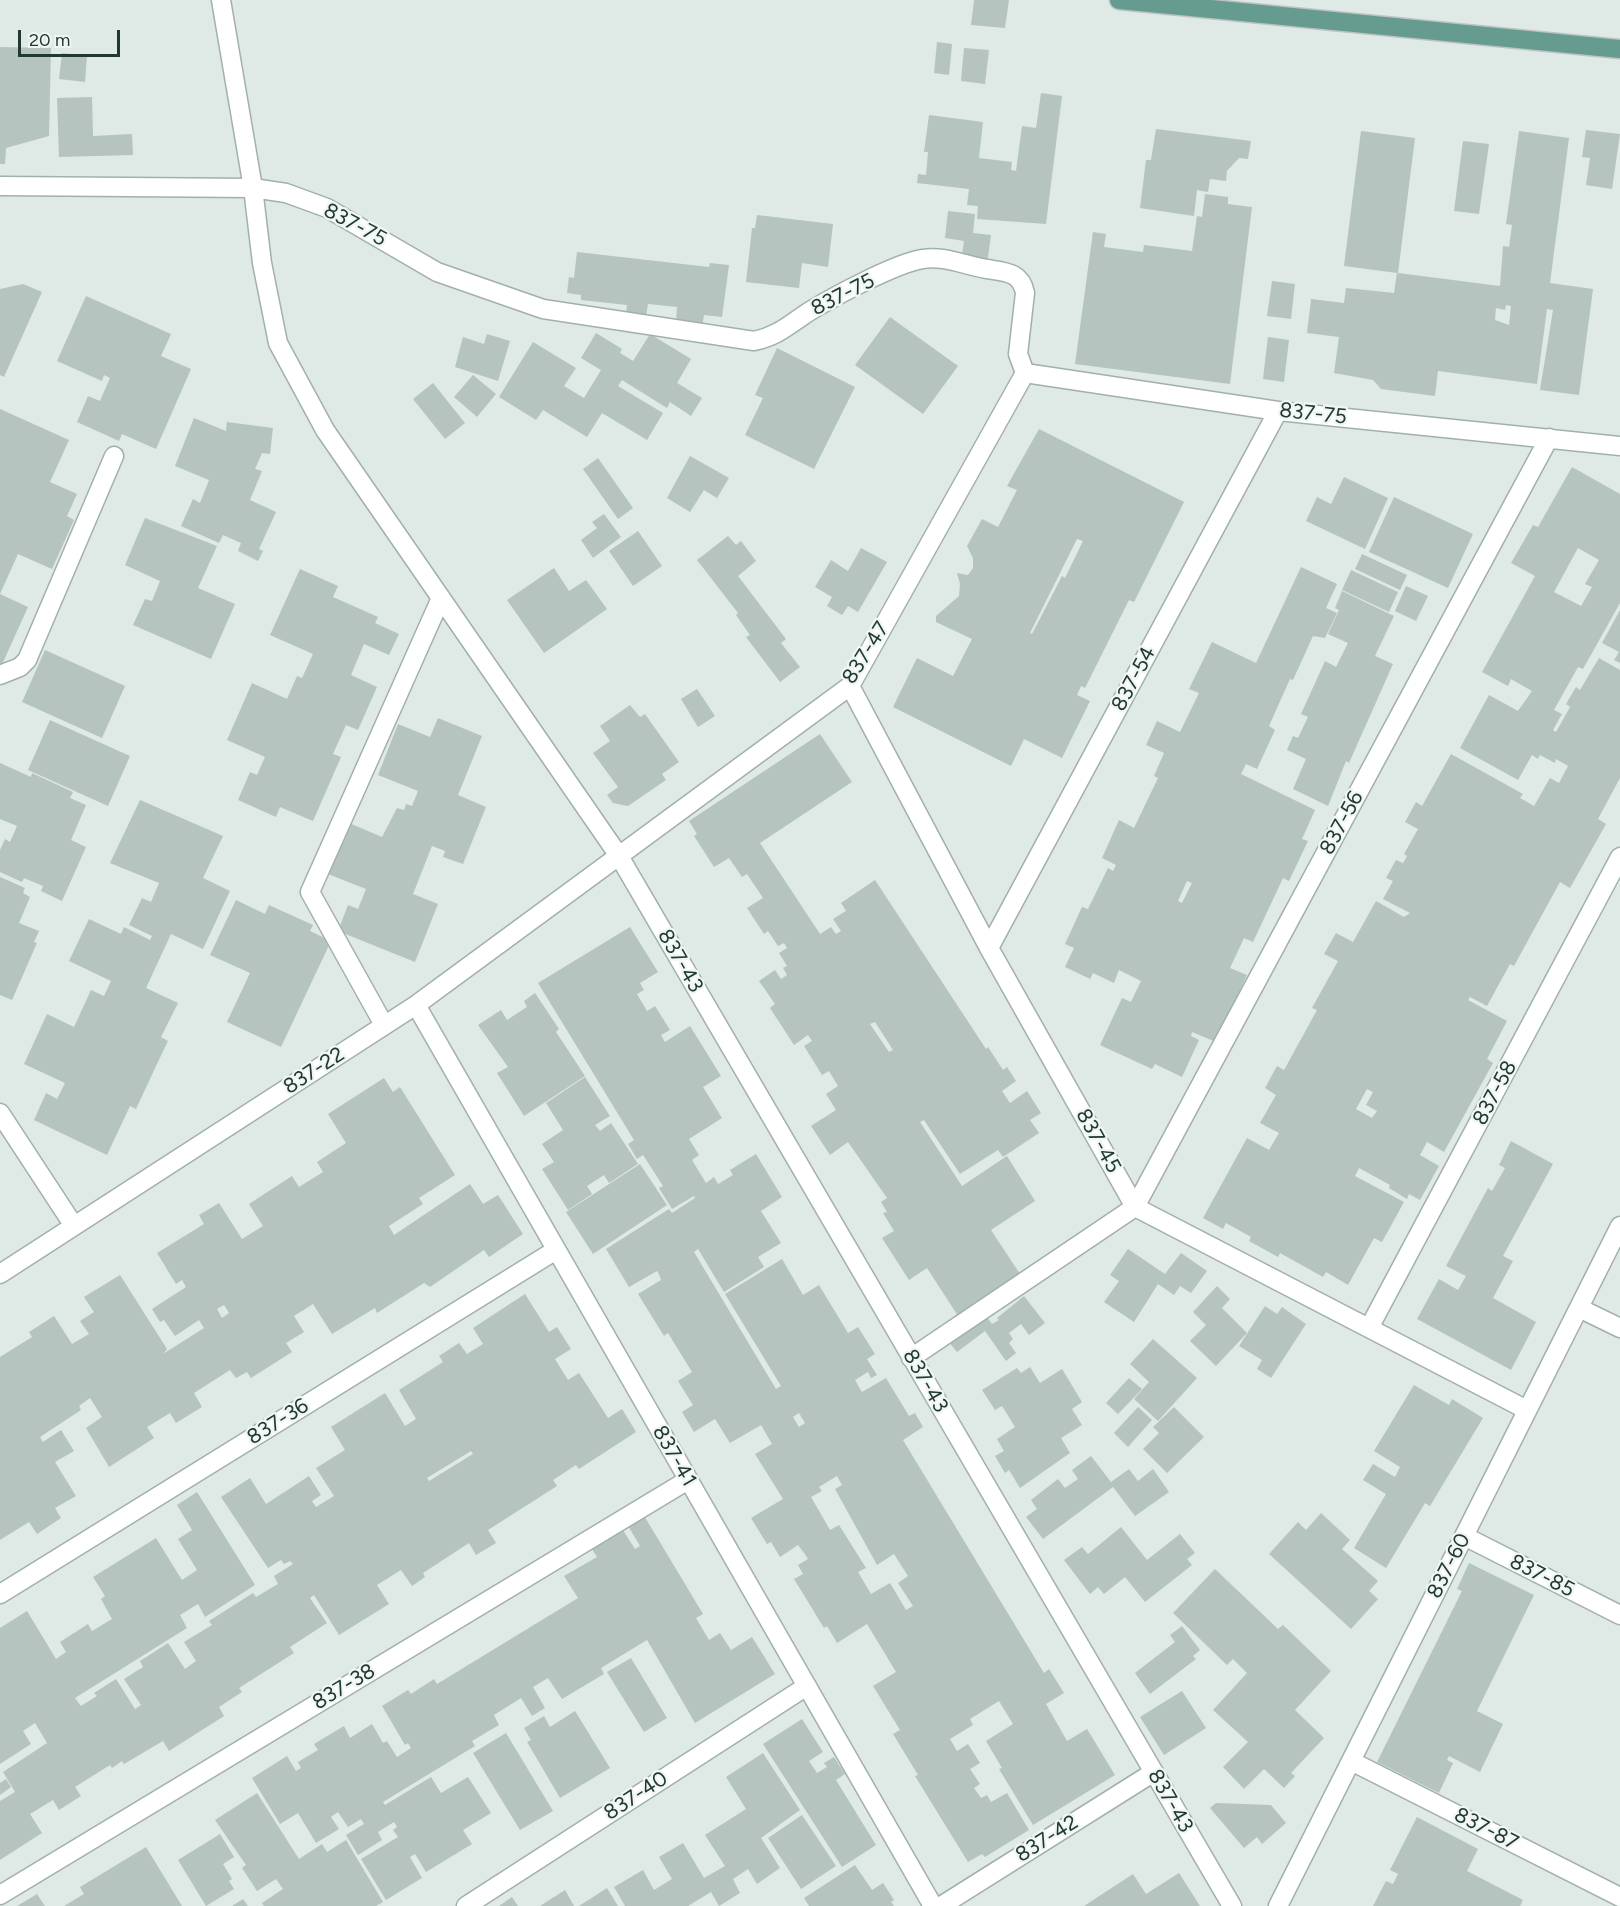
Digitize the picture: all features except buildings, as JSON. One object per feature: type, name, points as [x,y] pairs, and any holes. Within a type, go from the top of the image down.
[{"type":"main road","points":[[1119,0],[1181,3],[1620,49]]},
{"type":"street","name":"837-43","points":[[221,0],[253,188],[262,263],[278,343],[325,430],[619,856],[1232,1906]]},
{"type":"street","name":"837-75","points":[[0,186],[253,188],[286,192],[327,208],[437,272],[543,309],[754,341],[772,337],[808,312],[847,291],[924,258],[1017,275],[1023,284],[1025,293],[1018,354],[1025,373],[1278,411],[1620,446]]},
{"type":"street","name":"837-47","points":[[619,856],[850,686],[1025,373]]},
{"type":"street","name":"837-54","points":[[989,948],[1278,411]]},
{"type":"street","name":"837-56","points":[[1135,1208],[1549,438]]},
{"type":"street","points":[[0,675],[20,667],[27,660],[114,456]]},
{"type":"street","points":[[384,1025],[310,892],[441,598]]},
{"type":"street","name":"837-45","points":[[850,686],[989,948],[1135,1208]]},
{"type":"street","name":"837-22","points":[[0,1274],[416,1005],[619,856]]},
{"type":"street","name":"837-58","points":[[1370,1328],[1620,857]]},
{"type":"street","name":"837-41","points":[[416,1005],[933,1906]]},
{"type":"street","points":[[0,1113],[74,1226]]},
{"type":"street","points":[[911,1358],[1135,1208],[1527,1410]]},
{"type":"street","name":"837-60","points":[[1278,1906],[1620,1226]]},
{"type":"street","name":"837-36","points":[[0,1594],[556,1250]]},
{"type":"street","points":[[1579,1308],[1620,1328]]},
{"type":"street","name":"837-38","points":[[0,1895],[688,1480]]},
{"type":"street","name":"837-85","points":[[1464,1536],[1620,1615]]},
{"type":"street","name":"837-40","points":[[466,1906],[807,1686]]},
{"type":"street","name":"837-87","points":[[1351,1761],[1620,1897]]},
{"type":"street","name":"837-42","points":[[941,1906],[1154,1772]]}]
